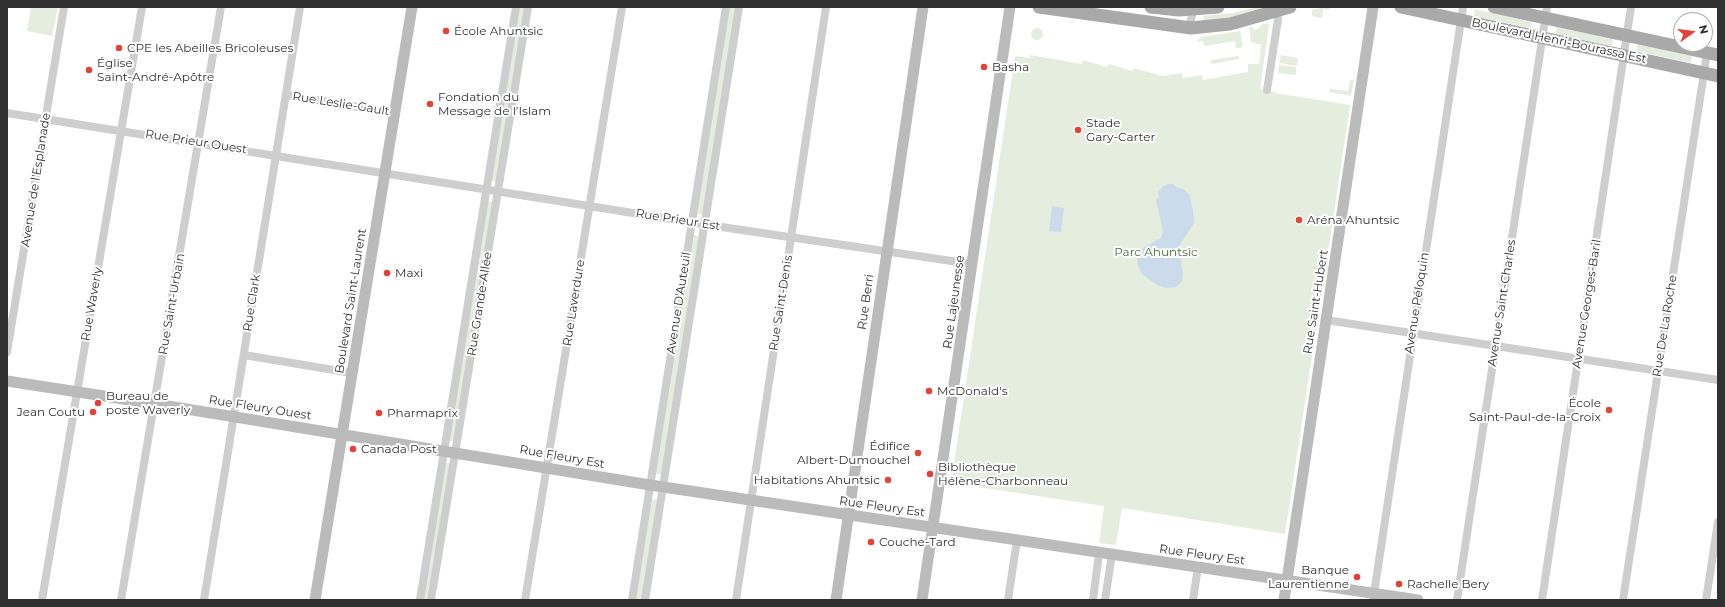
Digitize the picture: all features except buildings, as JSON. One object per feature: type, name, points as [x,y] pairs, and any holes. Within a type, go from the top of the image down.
[{"type":"main road","name":"Boulevard Saint-Laurent","points":[[315,600],[412,7]]},
{"type":"main road","name":"Rue Berri","points":[[836,600],[923,7]]},
{"type":"main road","name":"Rue Lajeunesse","points":[[922,600],[1010,7]]},
{"type":"main road","points":[[1039,7],[1183,28],[1227,24],[1290,7]]},
{"type":"main road","points":[[1151,7],[1180,9],[1218,7]]},
{"type":"main road","name":"Rue Saint-Hubert","points":[[1284,600],[1373,7]]},
{"type":"main road","name":"Boulevard Henri-Bourassa Est","points":[[1401,7],[1718,76]]},
{"type":"main road","name":"Boulevard Henri-Bourassa Est","points":[[1494,7],[1546,13],[1627,36],[1712,54]]},
{"type":"main road","name":"Rue Fleury Ouest","points":[[7,381],[155,403],[342,434]]},
{"type":"main road","name":"Rue Fleury Est","points":[[342,434],[750,501],[1287,580],[1374,597],[1418,600]]},
{"type":"street","name":"Avenue de l'Esplanade","points":[[7,352],[64,7]]},
{"type":"street","name":"Rue Waverly","points":[[42,600],[142,7]]},
{"type":"street","name":"Rue Saint-Urbain","points":[[122,600],[221,7]]},
{"type":"street","name":"Rue Clark","points":[[204,600],[300,7]]},
{"type":"street","name":"Rue Grande-Allée","points":[[420,600],[516,7]]},
{"type":"street","name":"Rue Grande-Allée","points":[[431,600],[528,7]]},
{"type":"street","name":"Rue Laverdure","points":[[525,600],[622,7]]},
{"type":"street","name":"Avenue D'Auteuil","points":[[632,600],[726,7]]},
{"type":"street","name":"Avenue D'Auteuil","points":[[645,600],[739,7]]},
{"type":"street","name":"Rue Saint-Denis","points":[[736,600],[826,7]]},
{"type":"street","name":"Avenue Péloquin","points":[[1374,597],[1412,334],[1463,7]]},
{"type":"street","name":"Avenue Georges-Baril","points":[[1542,600],[1631,7]]},
{"type":"street","points":[[1183,28],[1193,8]]},
{"type":"street","points":[[1180,9],[1183,28]]},
{"type":"street","points":[[1267,90],[1278,19],[1277,11]]},
{"type":"street","name":"Avenue Saint-Charles","points":[[1457,600],[1546,13]]},
{"type":"street","name":"Rue De La Roche","points":[[1623,600],[1704,73],[1712,54]]},
{"type":"street","name":"Rue Leslie-Gault","points":[[286,95],[395,113]]},
{"type":"street","name":"Rue Prieur Ouest","points":[[7,113],[385,173]]},
{"type":"street","name":"Rue Prieur Est","points":[[385,173],[704,225],[972,264]]},
{"type":"street","points":[[1326,320],[1718,380]]},
{"type":"street","points":[[244,355],[352,373]]},
{"type":"street","points":[[1706,600],[1718,522]]},
{"type":"street","points":[[1008,600],[1017,540]]},
{"type":"street","points":[[1093,600],[1099,553]]},
{"type":"street","points":[[1105,600],[1112,554]]},
{"type":"street","points":[[1193,600],[1198,567]]},
{"type":"green space","points":[[31,7],[58,7],[52,36],[27,31]]},
{"type":"green space","points":[[519,7],[525,7],[496,182],[491,181]]},
{"type":"green space","points":[[729,7],[736,7],[703,215],[697,214]]},
{"type":"green space","points":[[1258,7],[1265,7],[1232,17],[1204,21],[1203,16],[1232,13]]},
{"type":"green space","points":[[1331,7],[1328,10],[1323,9],[1322,18],[1312,16],[1312,10]]},
{"type":"green space","points":[[1475,9],[1532,22],[1531,28],[1474,16]]},
{"type":"green space","name":"Parc Ahuntsic","points":[[1268,23],[1269,25],[1260,89],[1275,93],[1350,105],[1321,300],[1319,299],[1318,303],[1320,304],[1285,534],[1122,508],[1116,545],[1099,543],[1104,506],[951,483],[1015,56],[1030,58],[1030,55],[1082,64],[1083,60],[1107,67],[1109,64],[1132,71],[1134,68],[1162,76],[1182,73],[1183,78],[1202,75],[1203,80],[1248,72],[1248,64],[1259,64],[1261,45],[1251,42],[1249,28],[1253,27],[1254,30],[1260,28],[1260,25]]},
{"type":"green space","points":[[1557,27],[1613,39],[1612,46],[1555,34]]},
{"type":"green space","points":[[1037,28],[1041,30],[1043,34],[1041,38],[1037,40],[1033,38],[1031,34],[1033,30]]},
{"type":"green space","points":[[1240,31],[1243,46],[1240,48],[1236,48],[1235,41],[1205,46],[1202,41],[1196,42],[1201,37]]},
{"type":"green space","points":[[1638,44],[1692,56],[1691,63],[1636,51]]},
{"type":"green space","points":[[1281,55],[1297,58],[1297,66],[1279,63]]},
{"type":"green space","points":[[1238,56],[1240,58],[1238,59],[1213,64],[1210,63],[1212,60]]},
{"type":"green space","points":[[1279,65],[1296,67],[1296,75],[1278,73]]},
{"type":"green space","points":[[1350,80],[1354,80],[1351,96],[1329,92],[1330,89],[1348,91]]},
{"type":"green space","points":[[488,201],[493,202],[454,441],[449,441]]},
{"type":"green space","points":[[694,235],[699,236],[662,474],[656,474]]},
{"type":"green space","points":[[446,463],[450,463],[428,600],[423,600]]},
{"type":"green space","points":[[652,500],[657,500],[642,600],[635,600]]},
{"type":"water","points":[[1168,184],[1173,184],[1189,194],[1193,210],[1194,223],[1179,246],[1183,275],[1182,281],[1176,287],[1166,288],[1157,285],[1142,274],[1137,260],[1139,252],[1144,247],[1161,238],[1163,231],[1156,200],[1159,197],[1158,192],[1162,187]]},
{"type":"water","points":[[1052,206],[1064,208],[1061,232],[1049,231]]},
{"type":"place","name":"École Ahuntsic","points":[[446,31]]},
{"type":"place","name":"CPE les Abeilles Bricoleuses","points":[[119,48]]},
{"type":"place","name":"Basha","points":[[984,67]]},
{"type":"place","name":"Église Saint-André-Apôtre","points":[[89,70]]},
{"type":"place","name":"Fondation du Message de l’Islam","points":[[430,104]]},
{"type":"place","name":"Stade Gary-Carter","points":[[1078,130]]},
{"type":"place","name":"Aréna Ahuntsic","points":[[1299,220]]},
{"type":"place","name":"Maxi","points":[[387,273]]},
{"type":"place","name":"McDonald's","points":[[929,391]]},
{"type":"place","name":"Bureau de poste Waverly","points":[[98,403]]},
{"type":"place","name":"École Saint-Paul-de-la-Croix","points":[[1609,410]]},
{"type":"place","name":"Jean Coutu","points":[[93,412]]},
{"type":"place","name":"Pharmaprix","points":[[379,413]]},
{"type":"place","name":"Canada Post","points":[[353,449]]},
{"type":"place","name":"Édifice Albert-Dumouchel","points":[[918,453]]},
{"type":"place","name":"Bibliothèque Hélène-Charbonneau","points":[[930,474]]},
{"type":"place","name":"Habitations Ahuntsic","points":[[888,480]]},
{"type":"place","name":"Couche-Tard","points":[[871,542]]},
{"type":"place","name":"Banque Laurentienne","points":[[1357,577]]},
{"type":"place","name":"Rachelle Bery","points":[[1399,584]]}]
